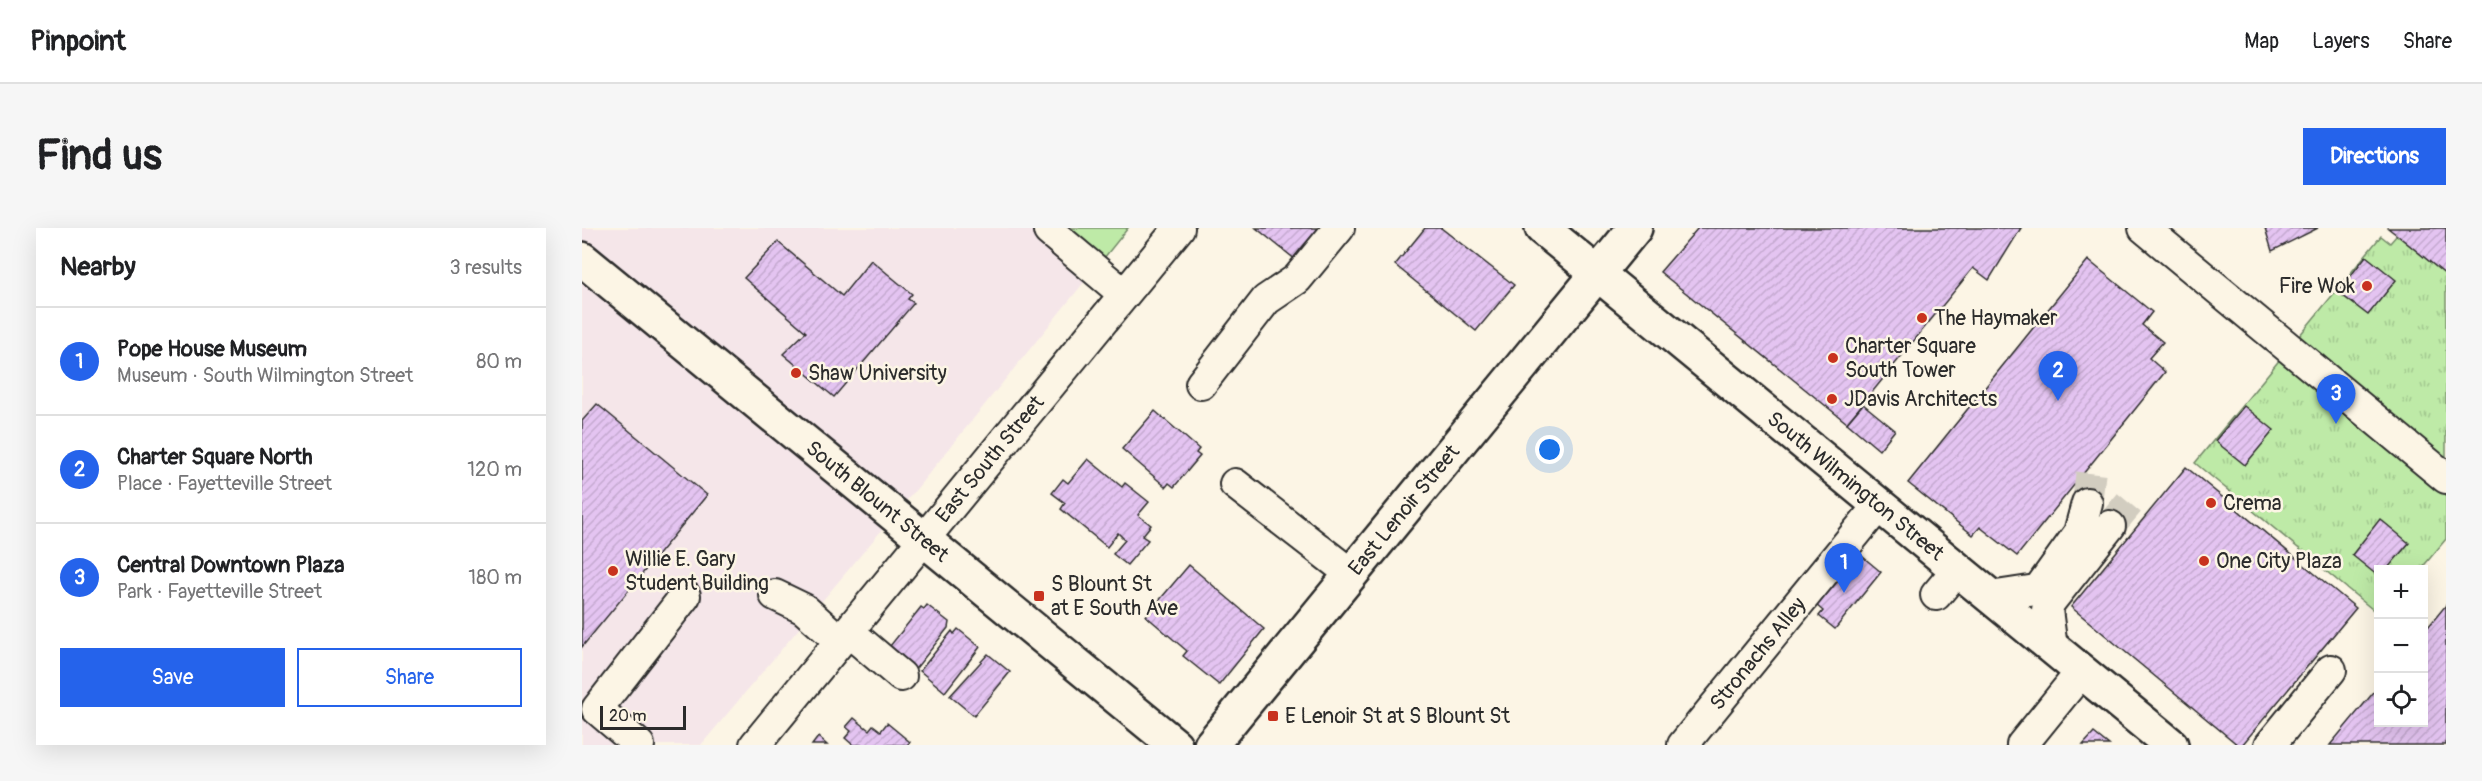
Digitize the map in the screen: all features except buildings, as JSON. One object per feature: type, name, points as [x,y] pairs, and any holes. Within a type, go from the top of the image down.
[{"type":"main road","name":"South Wilmington Street","points":[[1542,228],[2171,745]]},
{"type":"main road","name":"East Lenoir Street","points":[[1211,745],[1635,228]]},
{"type":"main road","name":"South Blount Street","points":[[582,259],[1175,745]]},
{"type":"street","name":"East South Street","points":[[755,745],[1179,228]]},
{"type":"street","points":[[1207,388],[1266,300],[1297,279],[1339,228]]},
{"type":"street","points":[[2144,228],[2446,478]]},
{"type":"street","points":[[1049,231],[1124,294]]},
{"type":"street","points":[[1235,484],[1351,574]]},
{"type":"street","points":[[1990,597],[2036,590],[2041,586],[2079,532],[2087,503]]},
{"type":"street","name":"Stronachs Alley","points":[[1683,745],[1879,505]]},
{"type":"street","points":[[2052,648],[2047,610],[2050,602],[2110,526]]},
{"type":"street","points":[[1936,595],[1957,570]]},
{"type":"street","points":[[776,595],[804,609],[901,676]]},
{"type":"street","points":[[639,745],[590,710],[685,596]]},
{"type":"street","points":[[2271,745],[2331,670]]},
{"type":"street","points":[[2022,745],[2081,672]]},
{"type":"shaded area","name":"Shaw University","points":[[582,228],[1128,228],[918,487],[701,745],[582,745]]},
{"type":"green space","points":[[1066,228],[1128,228],[1104,258]]},
{"type":"green space","points":[[2397,235],[2446,275],[2446,539],[2424,565],[2374,565],[2374,611],[2195,463],[2381,236],[2390,243]]},
{"type":"tunnel","points":[[2087,503],[2091,470]]},
{"type":"tunnel","points":[[2110,526],[2130,502]]},
{"type":"place","name":"Fire Wok","points":[[2367,286]]},
{"type":"place","name":"The Haymaker","points":[[1922,318]]},
{"type":"place","name":"Charter Square South Tower","points":[[1833,358]]},
{"type":"place","name":"Shaw University","points":[[796,373]]},
{"type":"place","name":"JDavis Architects","points":[[1832,399]]},
{"type":"place","name":"Charter Square North","points":[[2058,401]]},
{"type":"place","name":"Central Downtown Plaza","points":[[2336,424]]},
{"type":"place","name":"Crema","points":[[2211,503]]},
{"type":"place","name":"One City Plaza","points":[[2204,561]]},
{"type":"place","name":"Willie E. Gary Student Building","points":[[613,571]]},
{"type":"place","name":"Pope House Museum","points":[[1844,593]]},
{"type":"place","name":"S Blount St at E South Ave","points":[[1039,596]]},
{"type":"place","name":"E Lenoir St at S Blount St","points":[[1273,716]]}]
